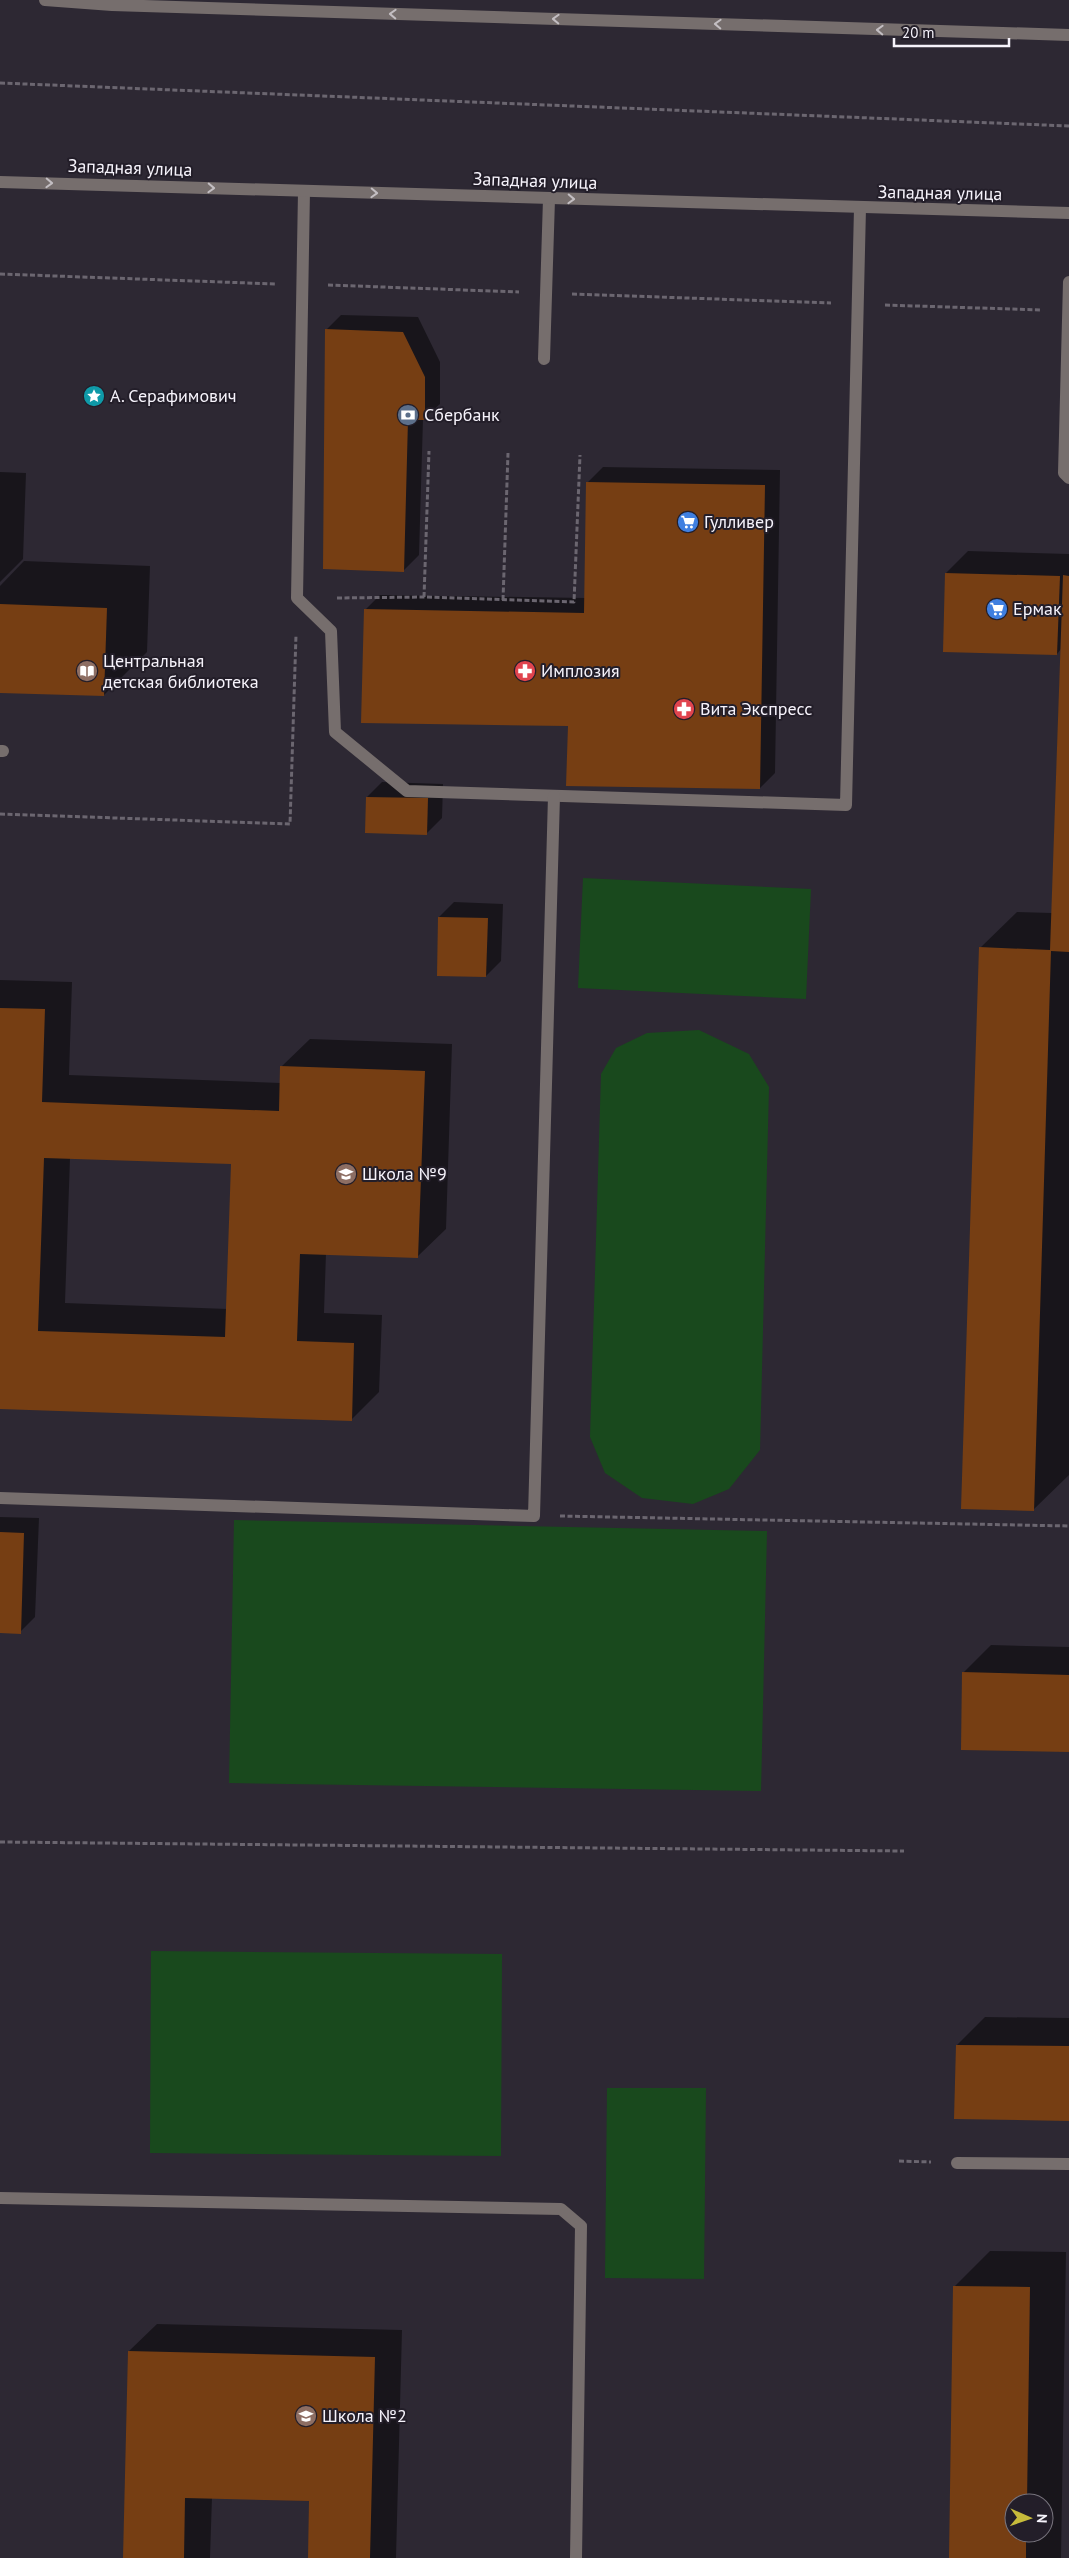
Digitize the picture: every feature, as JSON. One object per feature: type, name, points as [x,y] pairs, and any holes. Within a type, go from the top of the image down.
[{"type":"street","points":[[45,0],[1069,36]]},
{"type":"street","name":"Западная улица","points":[[0,182],[1069,213]]},
{"type":"street","points":[[304,191],[298,598],[331,631],[335,732],[407,791],[846,805],[860,208]]},
{"type":"street","points":[[544,359],[549,199]]},
{"type":"street","points":[[1069,282],[1064,473],[1069,478]]},
{"type":"street","points":[[0,1498],[534,1516],[554,796]]},
{"type":"street","points":[[957,2163],[1069,2164]]},
{"type":"street","points":[[0,2198],[561,2209],[581,2226],[576,2558]]},
{"type":"path","points":[[0,83],[1069,126]]},
{"type":"path","points":[[424,597],[429,451]]},
{"type":"path","points":[[502,600],[508,453]]},
{"type":"path","points":[[0,814],[290,824],[298,598],[424,597],[574,602],[580,455]]},
{"type":"path","points":[[534,1516],[1069,1526]]},
{"type":"path","points":[[0,1842],[904,1851]]},
{"type":"path","points":[[899,2161],[957,2163]]},
{"type":"green space","points":[[583,878],[811,889],[806,999],[578,988]]},
{"type":"green space","points":[[699,1030],[749,1054],[769,1087],[760,1450],[729,1489],[693,1504],[642,1498],[605,1473],[590,1437],[601,1074],[616,1048],[647,1033]]},
{"type":"green space","points":[[234,1520],[767,1531],[761,1791],[229,1783]]},
{"type":"green space","points":[[151,1951],[502,1954],[501,2156],[150,2153]]},
{"type":"green space","points":[[607,2088],[706,2088],[704,2279],[605,2278]]},
{"type":"building","points":[[325,329],[403,332],[425,377],[425,420],[408,420],[404,572],[323,569]]},
{"type":"building","points":[[586,482],[765,485],[760,789],[566,786],[568,726],[361,723],[364,609],[584,613]]},
{"type":"building","points":[[945,573],[1060,576],[1057,655],[943,652]]},
{"type":"building","points":[[1063,575],[1069,576],[1069,952],[1051,951],[1034,1511],[961,1509],[979,947],[1050,950]]},
{"type":"building","points":[[0,604],[107,608],[104,696],[0,693]]},
{"type":"building","points":[[366,797],[428,798],[427,835],[365,833]]},
{"type":"building","points":[[438,917],[488,918],[486,977],[437,976]]},
{"type":"building","points":[[0,1008],[45,1009],[42,1102],[279,1111],[280,1066],[425,1071],[418,1258],[300,1254],[297,1341],[354,1343],[352,1421],[0,1409]],"holes":[[[44,1158],[231,1164],[225,1337],[38,1331]]]},
{"type":"building","points":[[0,1532],[24,1533],[21,1634],[0,1633]]},
{"type":"building","points":[[962,1672],[1069,1675],[1069,1752],[961,1750]]},
{"type":"building","points":[[956,2045],[1069,2046],[1069,2121],[954,2119]]},
{"type":"building","points":[[953,2286],[1030,2287],[1027,2493],[1004,2493],[1004,2543],[1026,2543],[1026,2558],[949,2558]]},
{"type":"building","points":[[128,2351],[375,2357],[370,2558],[308,2558],[309,2501],[185,2498],[184,2558],[123,2558]]},
{"type":"place","name":"А. Серафимович","points":[[94,396]]},
{"type":"place","name":"Сбербанк","points":[[408,415]]},
{"type":"place","name":"Гулливер","points":[[688,522]]},
{"type":"place","name":"Ермак","points":[[997,609]]},
{"type":"place","name":"Центральная детская библиотека","points":[[87,671]]},
{"type":"place","name":"Имплозия","points":[[525,671]]},
{"type":"place","name":"Вита Экспресс","points":[[684,709]]},
{"type":"place","name":"Школа №9","points":[[346,1174]]},
{"type":"place","name":"Школа №2","points":[[306,2416]]}]
